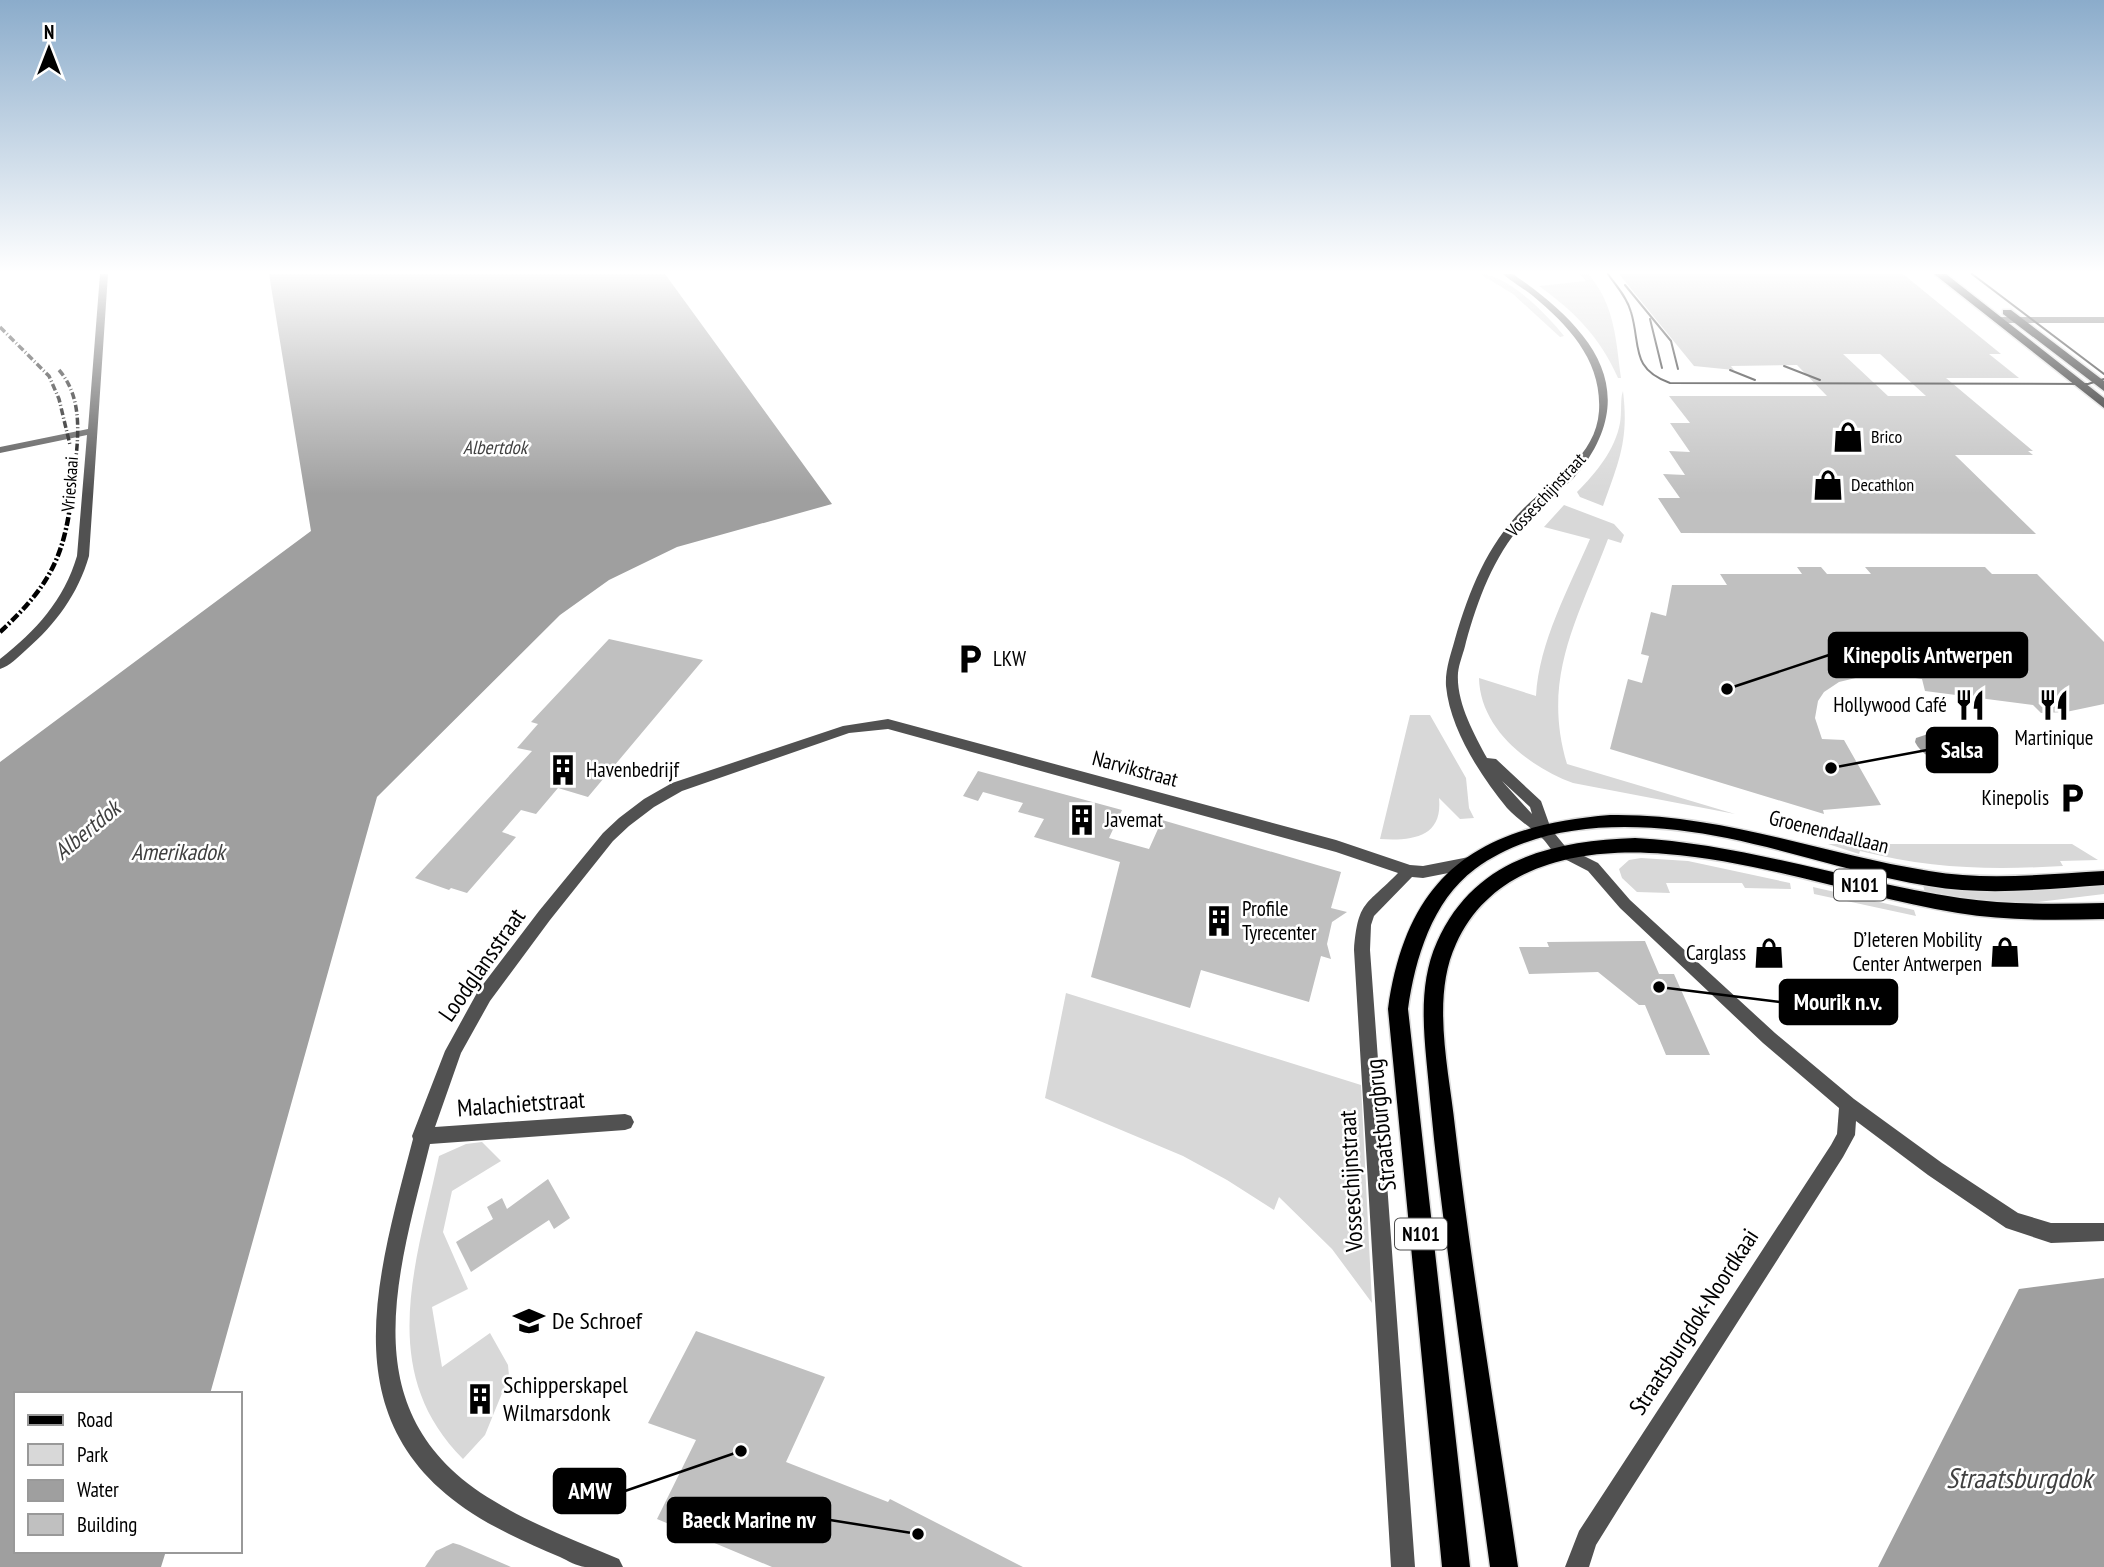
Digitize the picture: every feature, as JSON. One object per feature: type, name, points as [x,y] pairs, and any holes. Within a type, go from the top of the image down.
[{"type":"main road","points":[[2032,347],[2104,404]]},
{"type":"main road","points":[[2052,347],[2104,387]]},
{"type":"main road","name":"Groenendaallaan","points":[[1545,831],[1616,821],[1670,823],[1736,833],[1931,879],[1990,884],[2104,878]]},
{"type":"main road","name":"Straatsburgbrug","points":[[1456,1567],[1398,1009],[1402,976],[1430,905],[1469,863],[1500,846],[1545,831]]},
{"type":"main road","name":"Groenendaallaan","points":[[1562,851],[1604,846],[1683,849],[1962,906],[2015,911],[2104,911]]},
{"type":"main road","name":"N101","points":[[1504,1567],[1448,1174],[1435,1040],[1435,1004],[1445,945],[1465,910],[1508,871],[1535,858],[1562,851]]},
{"type":"street","name":"Vrieskaai","points":[[0,664],[38,632],[62,604],[78,579],[83,556],[98,347]]},
{"type":"street","name":"Vosseschijnstraat","points":[[1586,347],[1601,376],[1605,409],[1596,437],[1566,478],[1518,522],[1483,570],[1452,673],[1451,686],[1456,710],[1473,744],[1509,801],[1545,831],[1562,851],[1593,867],[1625,904],[1750,1021],[1848,1105],[2013,1221],[2051,1234],[2104,1232]]},
{"type":"street","points":[[0,450],[91,431]]},
{"type":"street","name":"Narvikstraat","points":[[848,729],[888,724],[920,732],[1336,846],[1408,871]]},
{"type":"street","name":"Loodglansstraat","points":[[611,1567],[515,1526],[478,1506],[435,1470],[420,1452],[404,1422],[391,1392],[386,1360],[386,1323],[390,1288],[421,1136],[458,1041],[484,997],[608,838],[628,817],[652,799],[677,787],[848,729]]},
{"type":"street","points":[[1408,871],[1423,872],[1469,863]]},
{"type":"street","name":"Vosseschijnstraat","points":[[1403,1567],[1362,950],[1363,923],[1369,910],[1408,871]]},
{"type":"street","name":"Straatsburgdok-Noordkaai","points":[[1577,1567],[1587,1539],[1616,1492],[1837,1151],[1846,1135],[1848,1105]]},
{"type":"street","name":"Malachietstraat","points":[[421,1136],[625,1122]]},
{"type":"green space","points":[[1601,347],[1616,347],[1621,378],[1618,378]]},
{"type":"green space","points":[[1623,391],[1624,437],[1603,506],[1580,497],[1577,492],[1598,469],[1614,443],[1620,423]]},
{"type":"green space","points":[[1564,505],[1614,524],[1624,535],[1621,543],[1608,539],[1567,649],[1558,703],[1560,733],[1567,764],[1735,814],[1573,783],[1524,756],[1510,744],[1488,714],[1479,678],[1536,696],[1538,676],[1549,636],[1590,539],[1544,527]]},
{"type":"green space","points":[[1410,715],[1430,715],[1466,778],[1469,808],[1474,818],[1460,819],[1439,798],[1439,811],[1431,829],[1404,839],[1380,839]]},
{"type":"green space","points":[[1828,844],[2072,844],[2098,860],[2060,861],[2063,866],[1961,867],[1912,862],[1860,851],[1859,854]]},
{"type":"green space","points":[[1641,858],[1688,861],[1790,883],[1791,889],[1745,888],[1742,883],[1666,883],[1670,893],[1637,892],[1622,878],[1619,869],[1629,860]]},
{"type":"green space","points":[[1923,885],[2005,892],[2104,885],[2104,894],[2030,903],[1982,901],[1925,893]]},
{"type":"green space","points":[[1813,887],[1914,910],[1916,916],[1814,894]]},
{"type":"green space","points":[[1066,993],[1361,1085],[1372,1303],[1332,1249],[1279,1197],[1274,1210],[1183,1156],[1045,1098]]},
{"type":"green space","points":[[482,1142],[501,1161],[452,1191],[443,1232],[468,1289],[432,1307],[442,1367],[490,1333],[508,1365],[509,1376],[485,1435],[463,1459],[436,1425],[419,1389],[411,1352],[410,1314],[421,1235],[439,1156],[466,1144]]},
{"type":"water","name":"Amerikadok","points":[[281,347],[718,347],[832,504],[677,547],[609,580],[560,615],[377,797],[211,1392],[14,1392],[14,1553],[165,1553],[161,1567],[0,1567],[0,762],[311,531]]},
{"type":"water","points":[[1931,733],[1956,744],[1961,758],[1942,762],[1923,753],[1915,742],[1916,738]]},
{"type":"water","name":"Straatsburgdok","points":[[2104,1278],[2104,1567],[1878,1567],[2019,1289]]},
{"type":"building","points":[[1679,347],[1993,347],[2001,354],[1989,354],[2019,378],[1946,378],[2033,451],[2028,451],[2033,455],[1955,455],[2036,534],[1681,533],[1658,498],[1680,498],[1663,474],[1685,475],[1669,451],[1690,452],[1670,423],[1690,423],[1669,396],[1827,396],[1797,365],[1731,366],[1734,370],[1694,366]],"holes":[[[1843,354],[1880,354],[1926,396],[1888,396]]]},
{"type":"building","points":[[1797,567],[1821,567],[1827,574],[1871,574],[1865,567],[1985,567],[1992,574],[2037,574],[2104,642],[2104,704],[2066,712],[2041,713],[2033,705],[1925,691],[1922,679],[1864,676],[1839,682],[1824,692],[1818,701],[1815,718],[1822,739],[1844,740],[1881,805],[1823,810],[1824,814],[1610,749],[1628,679],[1642,683],[1649,656],[1641,654],[1651,612],[1666,616],[1672,585],[1727,585],[1720,574],[1802,574]]},
{"type":"building","name":"Havenbedrijf","points":[[609,639],[703,660],[588,797],[558,788],[536,814],[521,810],[502,832],[516,837],[467,893],[451,888],[449,890],[415,878],[532,751],[517,748],[538,724],[531,722]]},
{"type":"building","name":"Profile Tyrecenter","points":[[978,771],[1122,810],[1109,838],[1149,849],[1162,820],[1341,872],[1331,908],[1347,912],[1332,922],[1327,944],[1331,959],[1321,956],[1309,1002],[1201,970],[1190,1008],[1091,977],[1120,862],[1034,837],[1044,819],[1018,812],[1023,803],[983,792],[978,801],[963,796]]},
{"type":"building","points":[[1645,941],[1659,974],[1674,974],[1710,1055],[1666,1055],[1645,1005],[1639,1005],[1598,972],[1529,974],[1519,947],[1549,947],[1547,942]]},
{"type":"building","points":[[548,1179],[570,1218],[554,1229],[549,1220],[471,1272],[456,1242],[493,1219],[487,1207],[502,1198],[507,1209]]},
{"type":"building","points":[[696,1331],[825,1377],[786,1462],[888,1502],[890,1499],[1023,1567],[772,1567],[657,1519],[696,1440],[648,1423]]},
{"type":"building","points":[[453,1543],[511,1567],[425,1567],[436,1551]]},
{"type":"tram line","points":[[1638,347],[1648,371],[1670,383],[2088,384],[2104,379]]},
{"type":"tram line","points":[[1657,347],[1662,368]]},
{"type":"tram line","points":[[1673,347],[1678,369]]},
{"type":"tram line","points":[[2069,347],[2104,374]]},
{"type":"tram line","points":[[1784,366],[1820,380]]},
{"type":"tram line","points":[[1730,370],[1755,380]]},
{"type":"railway","points":[[20,347],[49,376],[59,399],[70,445]]},
{"type":"railway","points":[[59,370],[68,382],[73,396],[78,424],[73,484]]},
{"type":"railway","points":[[0,632],[33,598],[54,565],[66,528],[73,482]]},
{"type":"place","name":"Brico","points":[[1848,437]]},
{"type":"place","name":"Decathlon","points":[[1828,485]]},
{"type":"place","name":"LKW","points":[[970,659]]},
{"type":"place","name":"Kinepolis Antwerpen","points":[[1727,689]]},
{"type":"place","name":"Hollywood Café","points":[[1970,705]]},
{"type":"place","name":"Martinique","points":[[2054,705]]},
{"type":"place","name":"Salsa","points":[[1831,768]]},
{"type":"place","name":"Havenbedrijf","points":[[563,770]]},
{"type":"place","name":"Kinepolis","points":[[2072,798]]},
{"type":"place","name":"Javemat","points":[[1082,820]]},
{"type":"place","name":"Profile Tyrecenter","points":[[1219,921]]},
{"type":"place","name":"D’Ieteren Mobility Center Antwerpen","points":[[2005,952]]},
{"type":"place","name":"Carglass","points":[[1769,953]]},
{"type":"place","name":"Mourik n.v.","points":[[1659,987]]},
{"type":"place","name":"De Schroef","points":[[529,1321]]},
{"type":"place","name":"Schipperskapel Wilmarsdonk","points":[[480,1399]]},
{"type":"place","name":"AMW","points":[[741,1451]]},
{"type":"place","name":"Baeck Marine nv","points":[[918,1534]]},
{"type":"water label","name":"Albertdok","points":[[495,447]]},
{"type":"water label","name":"Albertdok","points":[[87,830]]}]
